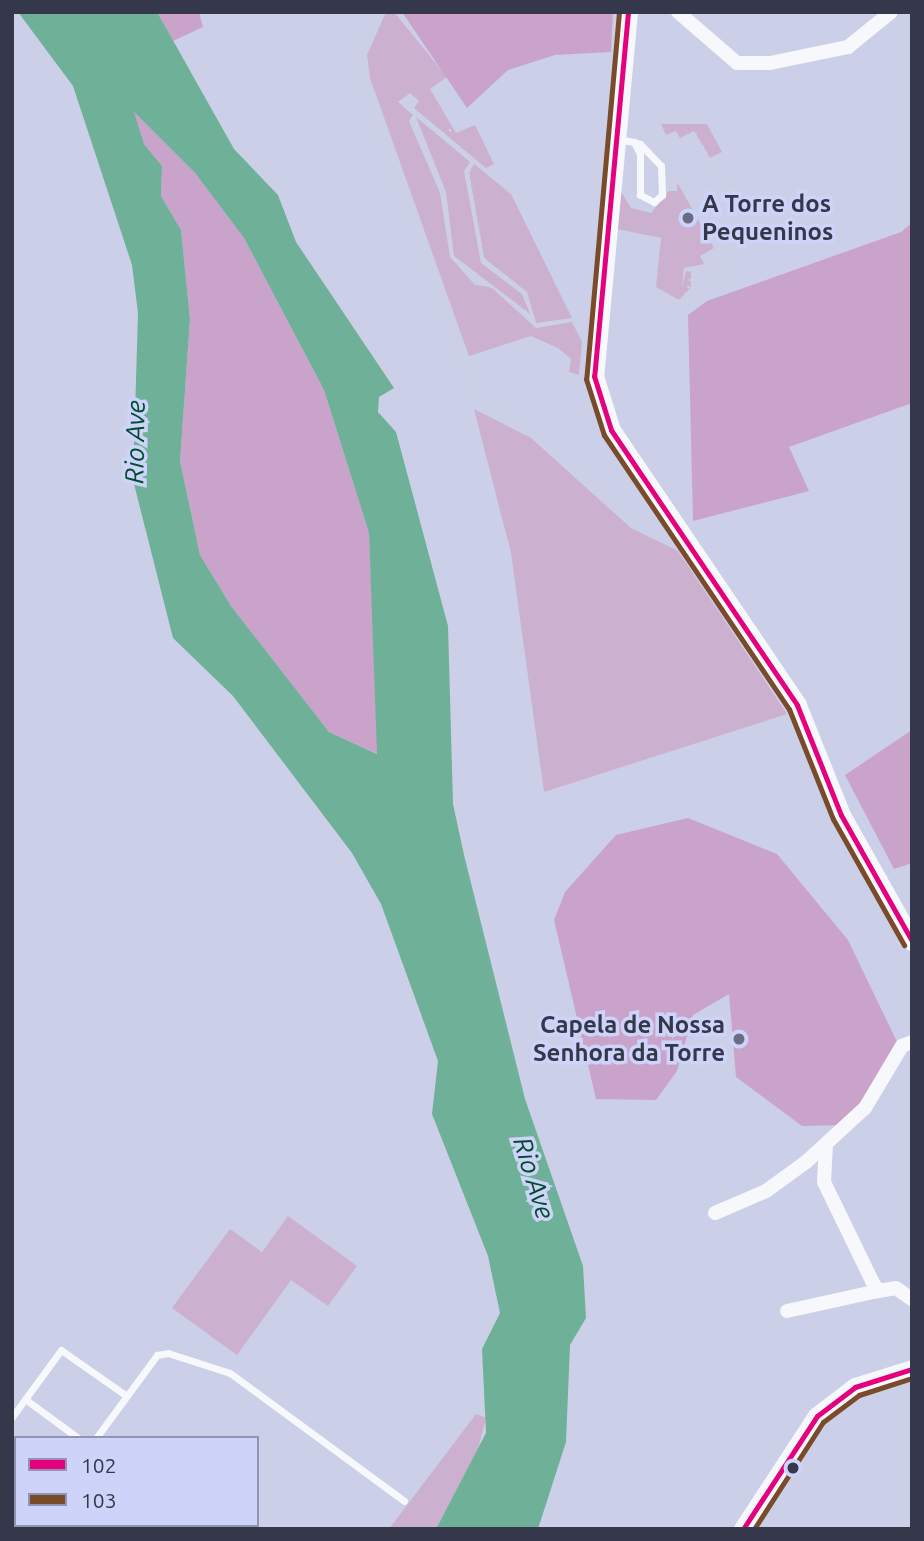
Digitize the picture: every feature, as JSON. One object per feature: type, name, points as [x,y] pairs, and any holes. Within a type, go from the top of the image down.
[{"type":"street","points":[[628,12],[625,141],[594,376],[611,430],[797,705],[841,815],[912,941]]},
{"type":"street","points":[[678,12],[737,63],[771,63],[848,47],[891,12]]},
{"type":"street","points":[[715,1213],[766,1191],[826,1144],[865,1108],[902,1046],[912,1042]]},
{"type":"street","points":[[826,1144],[824,1182],[878,1291]]},
{"type":"street","points":[[787,1311],[896,1288],[912,1298]]},
{"type":"street","points":[[743,1529],[817,1416],[855,1387],[912,1369]]},
{"type":"lane","points":[[625,141],[661,166],[662,195],[654,202],[640,195],[640,153],[625,141]]},
{"type":"lane","points":[[12,1417],[61,1350],[127,1396]]},
{"type":"lane","points":[[97,1436],[157,1355],[218,1367],[404,1501]]},
{"type":"lane","points":[[26,1399],[75,1436]]},
{"type":"path","points":[[373,12],[363,47],[364,78],[474,393],[536,436],[617,510],[655,522],[668,514]]},
{"type":"path","points":[[411,100],[407,104],[517,197]]},
{"type":"path","points":[[417,112],[411,121],[443,192],[452,256],[533,317]]},
{"type":"path","points":[[443,134],[453,128]]},
{"type":"path","points":[[666,136],[674,132],[678,140],[695,133],[743,218]]},
{"type":"path","points":[[474,160],[467,168],[483,259],[523,291],[537,326],[572,320]]},
{"type":"path","points":[[487,171],[499,164]]},
{"type":"path","points":[[684,270],[693,271],[755,240],[752,234]]},
{"type":"path","points":[[722,276],[710,255],[726,242]]},
{"type":"path","points":[[647,283],[664,298],[684,301],[722,276],[736,250]]},
{"type":"path","points":[[684,301],[693,271]]},
{"type":"shaded area","points":[[157,12],[199,12],[203,27],[173,41]]},
{"type":"shaded area","points":[[386,12],[394,12],[447,77],[430,89],[456,133],[475,125],[494,164],[486,168],[414,108],[419,101],[410,93],[398,102],[413,115],[409,121],[440,193],[450,257],[475,285],[491,287],[536,328],[572,322],[582,342],[579,375],[569,372],[571,359],[558,348],[531,336],[469,356],[370,78],[367,55]]},
{"type":"shaded area","points":[[402,12],[613,12],[611,52],[555,55],[508,70],[467,108]]},
{"type":"shaded area","points":[[133,111],[195,173],[244,238],[324,390],[369,533],[378,754],[329,732],[231,606],[200,555],[180,461],[190,319],[181,230],[161,196],[162,166],[144,144]]},
{"type":"shaded area","points":[[416,117],[470,162],[464,171],[481,263],[522,294],[530,314],[454,256],[446,192]]},
{"type":"shaded area","points":[[661,124],[707,124],[722,152],[710,158],[694,131],[680,138],[676,131],[666,135]]},
{"type":"shaded area","points":[[474,164],[511,194],[572,318],[536,323],[527,292],[484,258],[469,173]]},
{"type":"shaded area","points":[[677,182],[714,248],[700,256],[704,264],[684,268],[682,287],[686,271],[691,272],[691,287],[679,300],[656,287],[661,238],[617,229],[620,190],[631,208],[651,213],[669,191],[677,191]]},
{"type":"shaded area","points":[[912,223],[912,403],[789,447],[809,491],[693,521],[688,315],[707,301],[901,232]]},
{"type":"shaded area","points":[[474,409],[531,438],[631,528],[678,551],[787,714],[544,792],[511,553]]},
{"type":"shaded area","points":[[912,730],[912,863],[894,869],[845,775]]},
{"type":"shaded area","points":[[688,818],[777,854],[848,940],[899,1046],[845,1125],[802,1126],[736,1077],[729,994],[693,1015],[677,1071],[656,1100],[596,1099],[554,920],[565,892],[616,835]]},
{"type":"shaded area","points":[[288,1216],[357,1266],[328,1306],[291,1280],[237,1355],[172,1308],[230,1229],[262,1252]]},
{"type":"shaded area","points":[[476,1414],[486,1418],[478,1449],[436,1529],[389,1529]]},
{"type":"water","name":"Rio Ave","points":[[18,12],[157,12],[234,149],[278,195],[296,242],[394,388],[379,397],[378,412],[396,432],[448,626],[453,804],[525,1099],[583,1266],[586,1318],[570,1345],[566,1442],[538,1529],[436,1529],[486,1433],[482,1349],[500,1313],[488,1256],[432,1114],[438,1061],[381,904],[352,853],[233,696],[173,638],[133,480],[138,313],[132,265],[73,86]],"holes":[[[134,112],[195,173],[244,238],[324,390],[369,533],[377,754],[329,732],[231,606],[200,555],[180,461],[190,319],[181,230],[161,196],[162,166],[144,144]]]},
{"type":"transit line","name":"103","points":[[619,12],[586,379],[604,435],[789,709],[833,819],[904,945]]},
{"type":"transit line","name":"102","points":[[628,12],[594,376],[611,430],[797,705],[841,815],[912,941]]},
{"type":"transit line","name":"102","points":[[743,1529],[817,1416],[855,1387],[912,1369]]},
{"type":"transit line","name":"103","points":[[754,1529],[823,1422],[859,1395],[912,1378]]},
{"type":"place","name":"A Torre dos Pequeninos","points":[[688,218]]},
{"type":"place","name":"Capela de Nossa Senhora da Torre","points":[[739,1039]]}]
